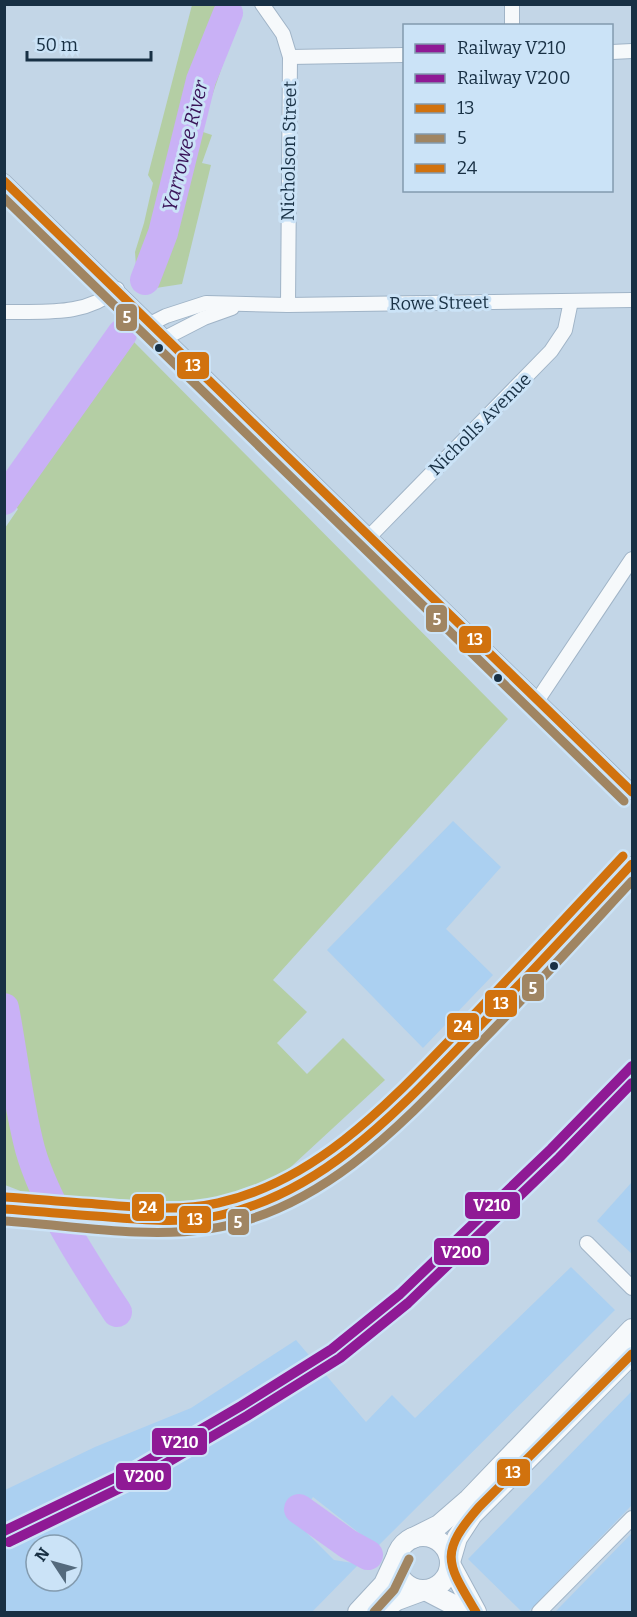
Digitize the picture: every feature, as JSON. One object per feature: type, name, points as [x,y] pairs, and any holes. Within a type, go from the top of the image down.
[{"type":"main road","points":[[358,1612],[384,1584],[406,1542],[440,1526],[469,1499],[633,1329]]},
{"type":"main road","points":[[379,1612],[398,1600],[440,1585],[449,1572],[457,1538],[472,1515],[633,1354]]},
{"type":"main road","points":[[413,1538],[430,1537],[438,1540],[444,1546],[450,1563],[476,1612]]},
{"type":"main road","points":[[398,1554],[396,1567],[401,1580],[411,1588],[425,1590],[462,1612]]},
{"type":"street","name":"Nicholson Street","points":[[262,4],[283,34],[290,57],[288,305]]},
{"type":"street","points":[[512,4],[512,24]]},
{"type":"street","points":[[613,52],[633,51]]},
{"type":"street","points":[[290,57],[403,55]]},
{"type":"street","points":[[4,181],[633,792]]},
{"type":"street","points":[[4,312],[54,311],[85,307],[122,294]]},
{"type":"street","name":"Rowe Street","points":[[148,319],[166,316],[201,304],[246,306],[633,300]]},
{"type":"street","name":"Nicholls Avenue","points":[[370,536],[551,351],[565,330],[571,301]]},
{"type":"street","name":"Rowe Street","points":[[166,337],[216,313],[246,306]]},
{"type":"street","points":[[537,700],[633,559]]},
{"type":"street","points":[[4,1209],[162,1221],[196,1219],[259,1205],[310,1179],[349,1151],[424,1084],[633,864]]},
{"type":"street","points":[[587,1243],[633,1288]]},
{"type":"street","points":[[539,1612],[633,1518]]},
{"type":"shaded area","points":[[453,821],[501,867],[446,929],[493,975],[423,1048],[327,950]]},
{"type":"shaded area","points":[[632,1182],[632,1254],[597,1221]]},
{"type":"shaded area","points":[[571,1267],[615,1310],[377,1547],[313,1497],[296,1522],[334,1560],[359,1564],[312,1612],[5,1612],[5,1490],[95,1447],[191,1408],[296,1340],[366,1422],[392,1395],[415,1418]]},
{"type":"shaded area","points":[[632,1391],[632,1505],[528,1612],[522,1612],[468,1559]]},
{"type":"shaded area","points":[[632,1533],[632,1612],[555,1612],[557,1610]]},
{"type":"green space","points":[[192,5],[218,5],[237,23],[200,131],[212,135],[202,163],[211,165],[182,284],[156,288],[137,280],[135,252],[153,183],[148,175]]},
{"type":"green space","points":[[134,342],[508,719],[273,980],[307,1012],[277,1043],[307,1074],[343,1038],[385,1080],[280,1177],[237,1197],[171,1202],[63,1196],[36,1197],[5,1185],[5,528],[18,509],[16,507]]},
{"type":"waterway","name":"Yarrowee River","points":[[145,280],[163,233],[201,80],[228,13]]},
{"type":"waterway","name":"Yarrowee River","points":[[4,500],[122,334]]},
{"type":"waterway","name":"Yarrowee River","points":[[4,1008],[22,1114],[37,1170],[56,1212],[117,1312]]},
{"type":"waterway","name":"Yarrowee River","points":[[299,1509],[348,1544],[368,1555]]},
{"type":"railway","points":[[4,1547],[48,1527],[174,1458],[255,1406],[332,1349]]},
{"type":"rail line","name":"V210","points":[[4,1531],[133,1469],[241,1406],[332,1349],[400,1294],[551,1149],[632,1066]]},
{"type":"rail line","name":"V200","points":[[9,1542],[139,1479],[340,1358],[408,1303],[559,1158],[632,1083]]},
{"type":"transit line","name":"13","points":[[4,181],[632,792]]},
{"type":"transit line","name":"5","points":[[4,198],[624,801]]},
{"type":"transit line","name":"24","points":[[5,1197],[142,1207],[203,1206],[256,1192],[291,1175],[324,1155],[355,1131],[413,1078],[623,856]]},
{"type":"transit line","name":"13","points":[[4,1209],[143,1220],[190,1220],[221,1215],[259,1203],[295,1187],[360,1143],[390,1117],[494,1011],[632,864]]},
{"type":"transit line","name":"5","points":[[4,1221],[133,1232],[184,1232],[250,1219],[289,1204],[326,1183],[360,1158],[424,1101],[632,881]]},
{"type":"transit line","name":"13","points":[[476,1612],[453,1570],[452,1548],[457,1536],[479,1507],[632,1354]]},
{"type":"transit line","name":"5","points":[[374,1612],[394,1590],[409,1559]]}]
